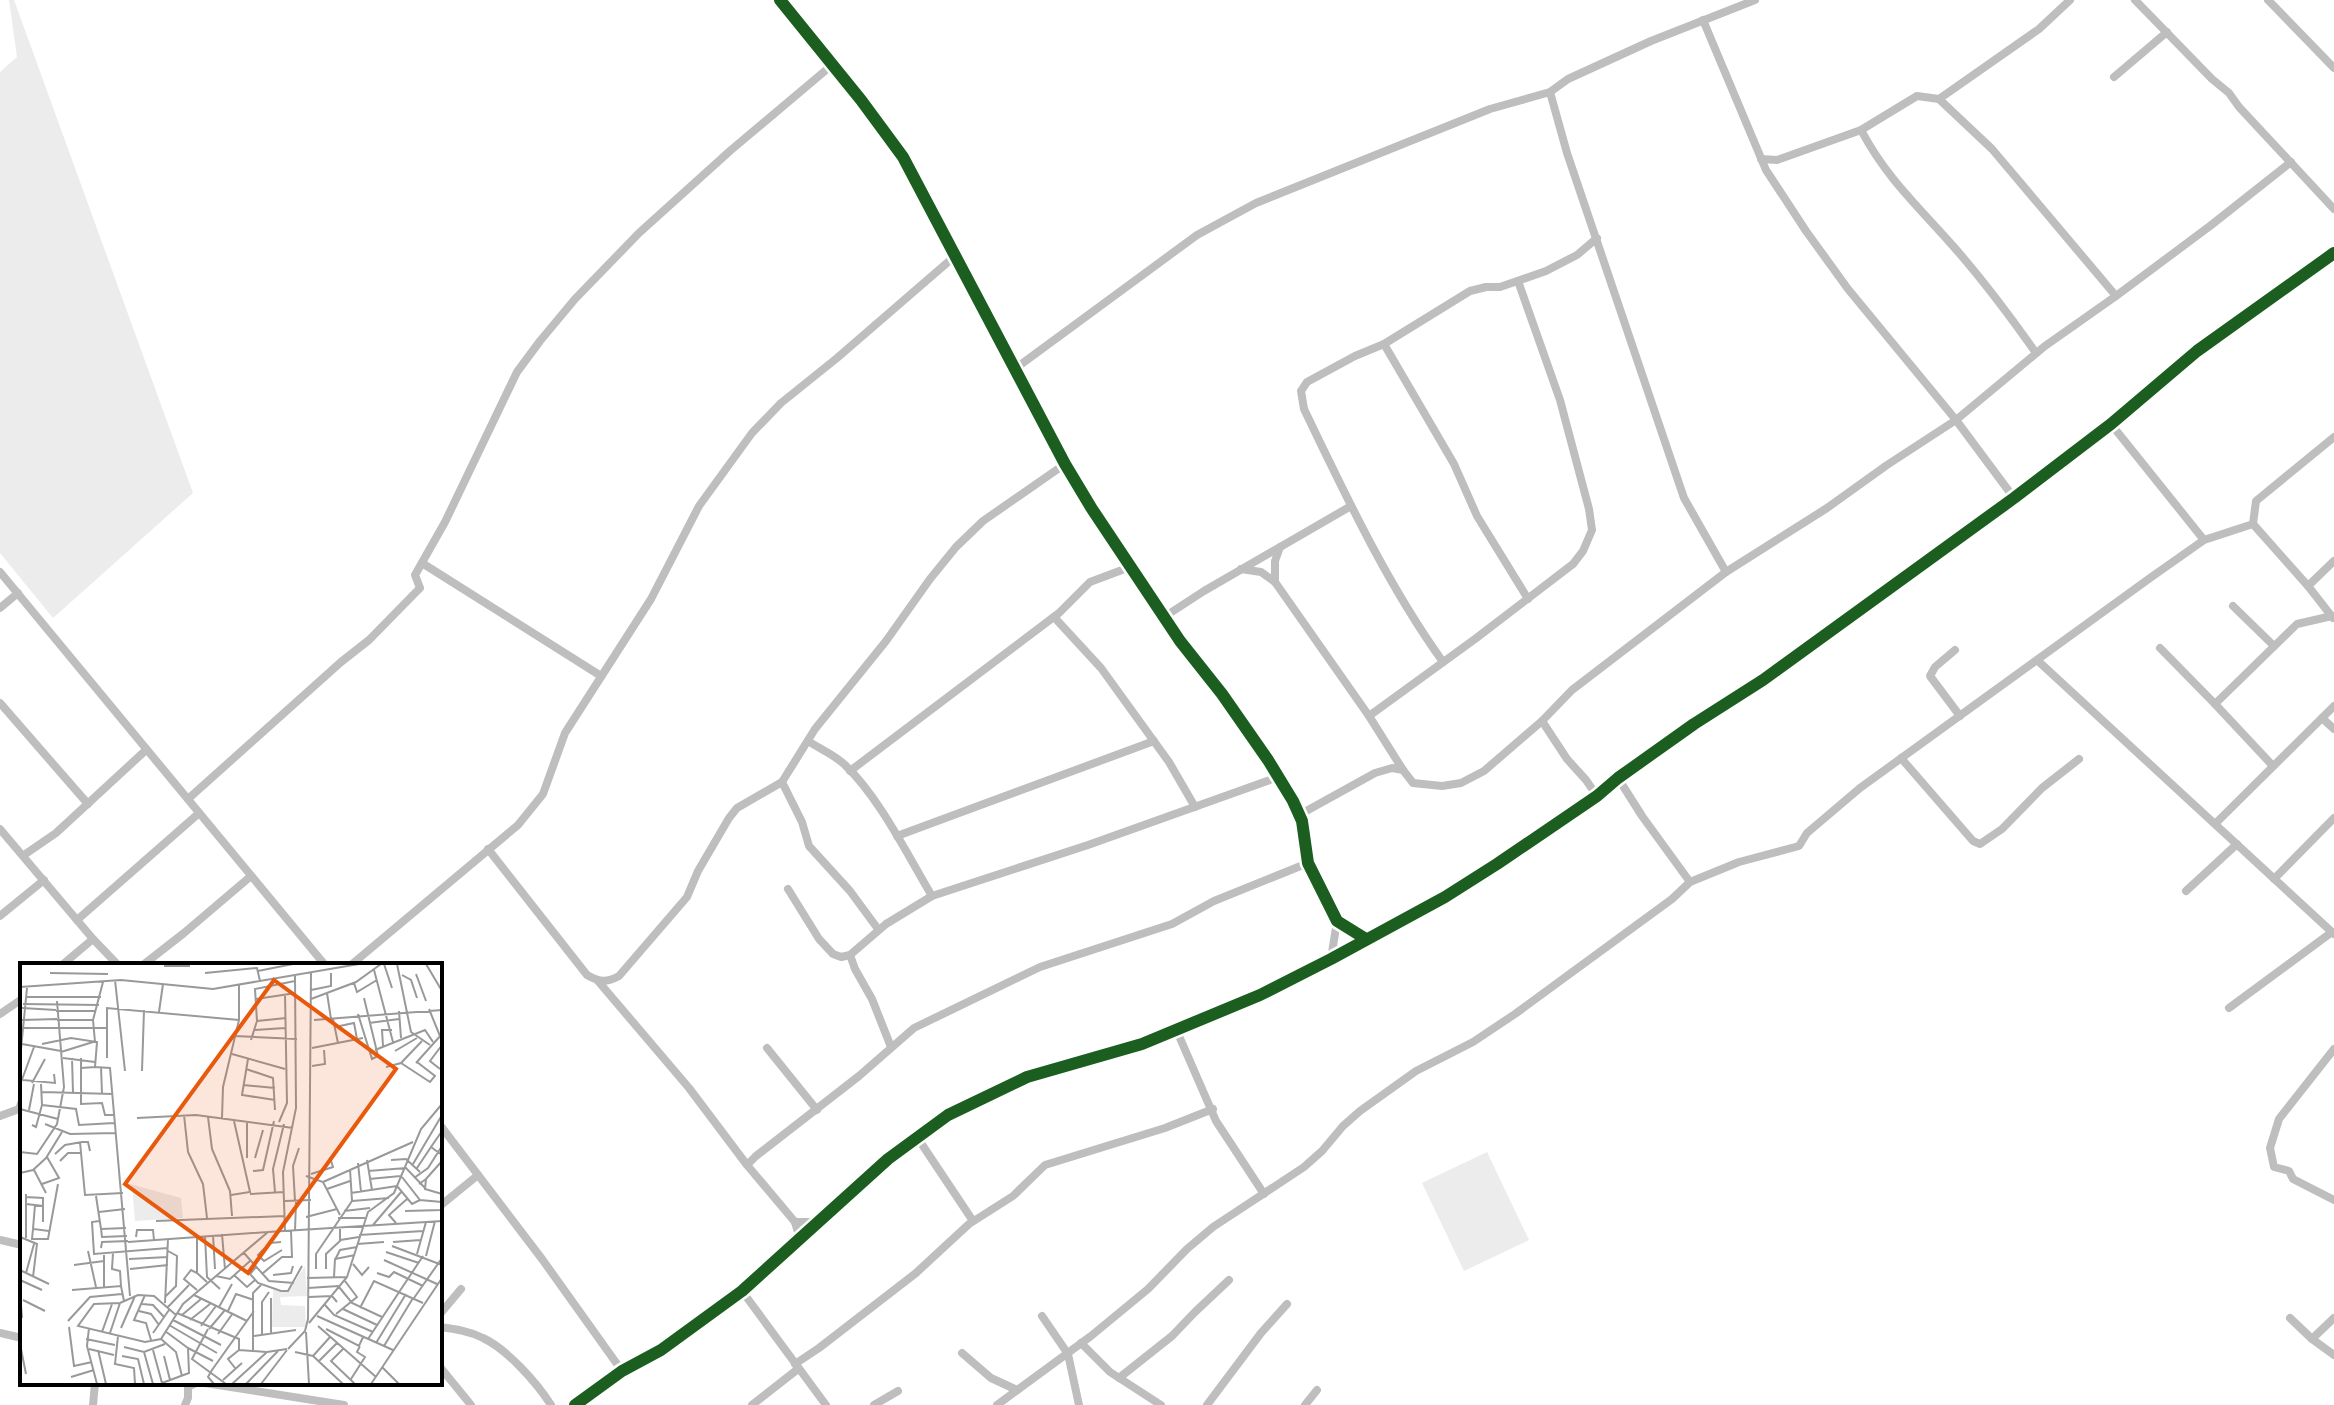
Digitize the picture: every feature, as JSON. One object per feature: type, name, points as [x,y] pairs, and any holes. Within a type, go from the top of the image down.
[{"type":"street","points":[[780,0],[903,157],[1065,464],[1180,641],[1222,694],[1278,777],[1299,815],[1308,863],[1337,921],[1366,939]]},
{"type":"street","points":[[1016,368],[1197,235],[1256,203],[1490,109],[1550,92],[1568,79],[1651,41],[1755,0]]},
{"type":"street","points":[[2135,0],[2229,93],[2334,209]]},
{"type":"street","points":[[2268,0],[2334,68]]},
{"type":"street","points":[[1939,99],[2018,45],[2066,2]]},
{"type":"street","points":[[1703,20],[1766,170],[1848,289],[1956,420],[2014,498]]},
{"type":"street","points":[[2114,77],[2167,32]]},
{"type":"street","points":[[188,799],[369,640],[420,588],[415,575],[445,522],[517,372],[575,299],[639,233],[832,65]]},
{"type":"street","points":[[1550,92],[1567,153],[1684,498],[1726,572]]},
{"type":"street","points":[[1761,159],[1777,160],[1861,130],[1917,96],[1939,99],[1992,149],[2116,296]]},
{"type":"street","points":[[1861,130],[1873,153],[1906,197],[1953,245],[2036,353]]},
{"type":"street","points":[[1241,569],[1261,572],[1275,582],[1413,783],[1442,786],[1461,783],[1484,771],[1542,721],[1572,690],[1726,572],[1956,420],[2036,353],[2291,162]]},
{"type":"street","points":[[1443,662],[1414,619],[1351,506],[1304,409],[1301,391],[1307,382],[1384,344],[1470,291],[1500,287],[1568,261],[1597,238]]},
{"type":"street","points":[[577,1404],[622,1371],[661,1350],[742,1291],[888,1159],[948,1115],[1007,1084],[1142,1044],[1223,1012],[1285,984],[1445,897],[1597,796],[1694,724],[1763,680],[2014,498],[2111,424],[2197,351],[2334,253]]},
{"type":"street","points":[[353,963],[518,825],[543,794],[565,733],[651,599],[699,506],[752,433],[781,403],[955,256]]},
{"type":"street","points":[[1369,716],[1573,564],[1592,530],[1560,400],[1518,281]]},
{"type":"street","points":[[1384,344],[1454,464],[1477,516],[1528,599]]},
{"type":"street","points":[[2111,424],[2204,540]]},
{"type":"street","points":[[2215,704],[2297,624],[2333,618],[2253,524],[2256,501],[2334,437]]},
{"type":"street","points":[[598,981],[609,981],[619,976],[687,897],[698,871],[737,808],[782,782],[815,729],[956,547],[983,521],[1065,464]]},
{"type":"street","points":[[1164,617],[1351,506]]},
{"type":"street","points":[[997,1405],[1068,1354],[1148,1289],[1213,1227],[1313,1159],[1360,1111],[1416,1071],[1473,1042],[1515,1014],[1672,899],[1690,882],[1739,862],[1799,846],[1807,833],[1824,817],[1901,758],[2204,540],[2253,524]]},
{"type":"street","points":[[1275,582],[1275,561],[1280,546]]},
{"type":"street","points":[[2308,586],[2334,561]]},
{"type":"street","points":[[422,563],[601,676]]},
{"type":"street","points":[[850,771],[1054,617],[1090,582],[1130,567]]},
{"type":"street","points":[[0,572],[323,963]]},
{"type":"street","points":[[0,608],[18,593]]},
{"type":"street","points":[[2233,606],[2274,646]]},
{"type":"street","points":[[1054,617],[1101,668],[1182,781],[1195,807]]},
{"type":"street","points":[[2160,648],[2273,766]]},
{"type":"street","points":[[1955,650],[1935,667],[1930,676],[1960,716]]},
{"type":"street","points":[[2037,660],[2333,933],[2229,1008]]},
{"type":"street","points":[[0,703],[88,804]]},
{"type":"street","points":[[2215,824],[2334,706]]},
{"type":"street","points":[[2322,718],[2334,729]]},
{"type":"street","points":[[1542,721],[1597,796]]},
{"type":"street","points":[[808,741],[850,771],[897,836],[932,896]]},
{"type":"street","points":[[897,836],[1154,741]]},
{"type":"street","points":[[24,855],[56,833],[146,750]]},
{"type":"street","points":[[1901,758],[1973,841],[1980,844],[2002,829],[2042,788],[2079,759]]},
{"type":"street","points":[[1299,815],[1375,773],[1392,768],[1403,770]]},
{"type":"street","points":[[788,889],[819,939],[833,954],[841,957],[850,955],[878,929],[932,896],[1278,777]]},
{"type":"street","points":[[1618,778],[1690,882]]},
{"type":"street","points":[[782,782],[802,822],[809,846],[850,891],[878,929]]},
{"type":"street","points":[[77,920],[198,814]]},
{"type":"street","points":[[2274,879],[2334,818]]},
{"type":"street","points":[[0,829],[116,963]]},
{"type":"street","points":[[2186,891],[2237,844]]},
{"type":"street","points":[[488,849],[587,975],[598,981],[689,1088],[795,1222],[800,1239]]},
{"type":"street","points":[[747,1165],[914,1028],[1040,967],[1172,924],[1214,901],[1308,863]]},
{"type":"street","points":[[146,963],[251,876]]},
{"type":"street","points":[[0,916],[44,880]]},
{"type":"street","points":[[1331,959],[1337,921]]},
{"type":"street","points":[[64,963],[93,939]]},
{"type":"street","points":[[850,955],[891,1047]]},
{"type":"street","points":[[0,1014],[20,1000]]},
{"type":"street","points":[[1176,1029],[1221,1130],[1264,1194]]},
{"type":"street","points":[[767,1048],[817,1110]]},
{"type":"street","points":[[2334,1049],[2279,1119],[2270,1148],[2274,1167],[2289,1171],[2293,1179],[2334,1200]]},
{"type":"street","points":[[0,1116],[20,1107]]},
{"type":"street","points":[[752,1405],[916,1273],[973,1221],[1013,1196],[1045,1165],[1165,1128],[1213,1109]]},
{"type":"street","points":[[442,1128],[622,1371]]},
{"type":"street","points":[[917,1137],[973,1221]]},
{"type":"street","points":[[442,1205],[478,1175]]},
{"type":"street","points":[[795,1222],[820,1222]]},
{"type":"street","points":[[0,1240],[20,1245]]},
{"type":"street","points":[[1119,1378],[1172,1336],[1229,1280]]},
{"type":"street","points":[[442,1312],[461,1289]]},
{"type":"street","points":[[742,1291],[826,1405]]},
{"type":"street","points":[[1207,1405],[1287,1304]]},
{"type":"street","points":[[1042,1316],[1068,1354],[1079,1405]]},
{"type":"street","points":[[2290,1318],[2334,1355]]},
{"type":"street","points":[[2312,1339],[2334,1318]]},
{"type":"street","points":[[442,1327],[463,1330],[486,1339],[510,1359],[551,1405]]},
{"type":"street","points":[[0,1333],[20,1338]]},
{"type":"street","points":[[1081,1343],[1110,1372],[1161,1405]]},
{"type":"street","points":[[962,1353],[991,1378],[1017,1390]]},
{"type":"street","points":[[442,1369],[471,1405]]},
{"type":"street","points":[[93,1405],[95,1385]]},
{"type":"street","points":[[185,1405],[188,1387],[192,1385]]},
{"type":"street","points":[[218,1385],[344,1405]]},
{"type":"street","points":[[1305,1405],[1317,1390]]},
{"type":"street","points":[[874,1405],[898,1391]]},
{"type":"shaded area","points":[[9,0],[14,0],[193,493],[53,618],[0,553],[0,72],[17,57]]},
{"type":"shaded area","points":[[1487,1152],[1529,1240],[1464,1271],[1422,1183]]},
{"type":"cycle path","points":[[780,0],[903,157],[1065,464],[1180,641],[1222,694],[1293,801],[1302,821],[1308,863],[1337,921],[1366,939]]},
{"type":"cycle path","points":[[575,1405],[622,1371],[661,1350],[742,1291],[888,1159],[948,1115],[1027,1077],[1142,1044],[1260,995],[1445,897],[1497,864],[1597,796],[1694,724],[1763,680],[2014,498],[2111,424],[2197,351],[2334,253]]}]
